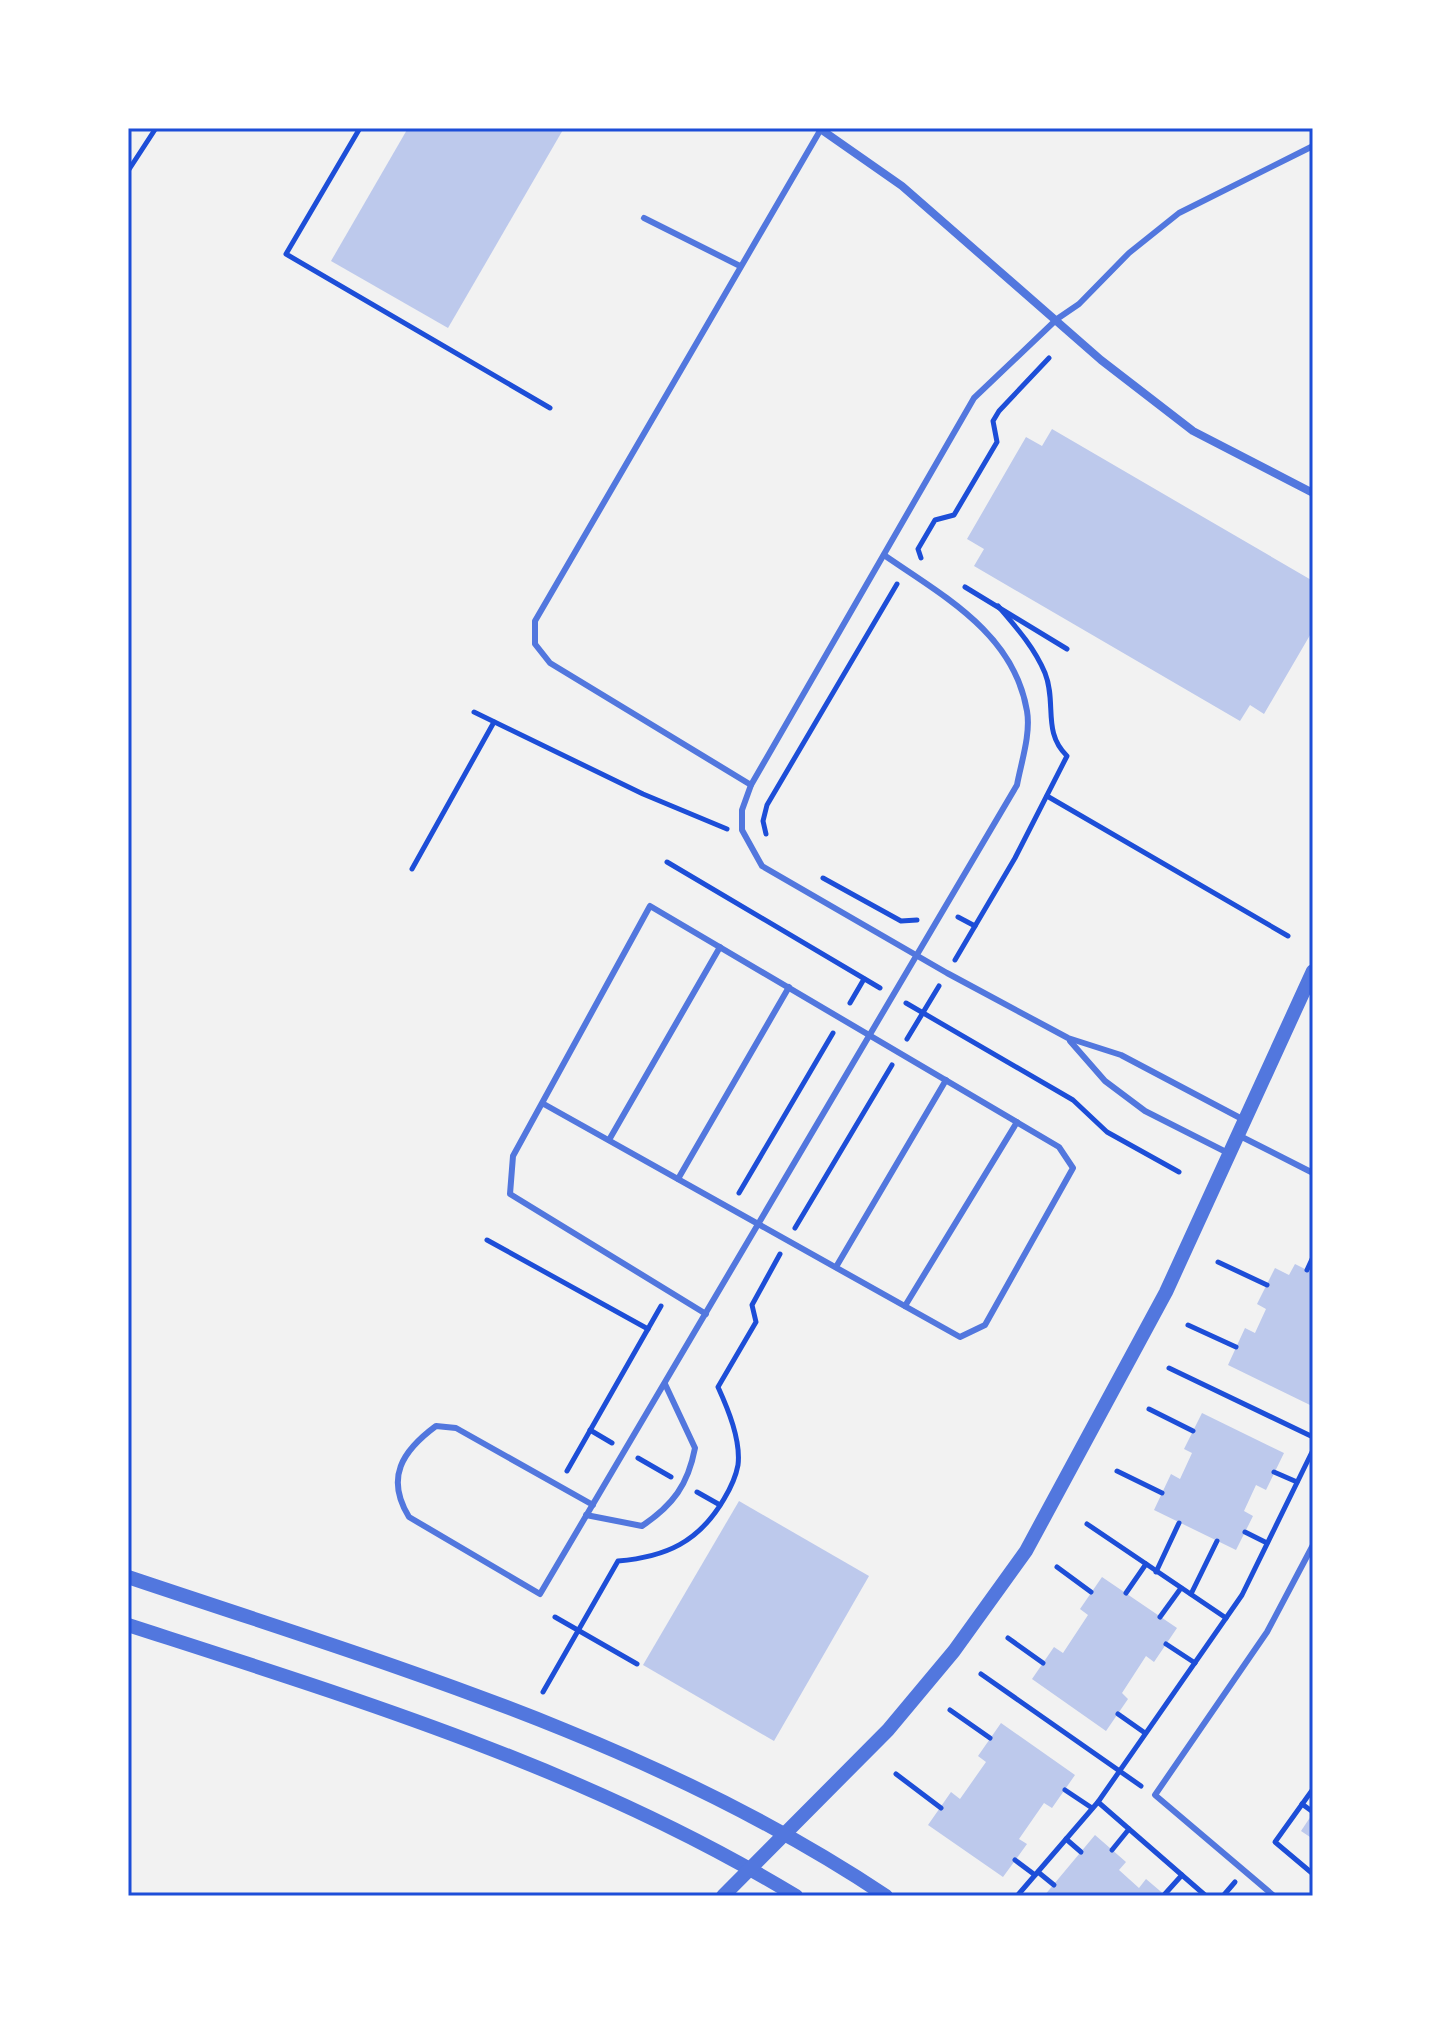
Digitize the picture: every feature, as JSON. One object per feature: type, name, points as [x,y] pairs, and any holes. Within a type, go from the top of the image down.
[{"type":"street","points":[[820,129],[902,186],[1101,360],[1193,431],[1313,493]]},
{"type":"street","points":[[723,1896],[888,1730],[954,1651],[1026,1551],[1166,1292],[1313,971]]},
{"type":"street","points":[[128,1577],[529,1714],[664,1774],[784,1836],[886,1896]]},
{"type":"street","points":[[128,1625],[432,1725],[588,1787],[750,1868],[796,1896]]},
{"type":"lane","points":[[751,785],[550,663],[535,644],[535,621],[820,129]]},
{"type":"lane","points":[[1244,1120],[1121,1055],[1068,1038],[917,957],[762,866],[742,830],[742,810],[751,785],[974,398],[1057,319],[1079,304],[1129,253],[1179,213],[1313,146]]},
{"type":"lane","points":[[644,218],[740,266]]},
{"type":"lane","points":[[593,1505],[456,1428],[436,1426],[419,1438],[396,1479],[399,1500],[409,1517],[540,1594],[760,1225],[1017,785],[1028,713],[1016,675],[985,628],[884,555]]},
{"type":"lane","points":[[542,1103],[960,1337],[985,1325],[1073,1168],[1059,1147],[650,906],[542,1103],[513,1156],[510,1194],[706,1314]]},
{"type":"lane","points":[[609,1140],[720,947]]},
{"type":"lane","points":[[678,1179],[789,987]]},
{"type":"lane","points":[[1068,1038],[1105,1081],[1145,1111],[1228,1153]]},
{"type":"lane","points":[[836,1267],[946,1080]]},
{"type":"lane","points":[[905,1306],[1017,1122]]},
{"type":"lane","points":[[1237,1135],[1313,1173]]},
{"type":"lane","points":[[586,1515],[642,1526],[665,1511],[685,1484],[695,1448],[665,1384]]},
{"type":"lane","points":[[1274,1896],[1155,1795],[1267,1632],[1313,1545]]},
{"type":"path","points":[[128,171],[156,128]]},
{"type":"path","points":[[360,128],[286,254],[550,408]]},
{"type":"path","points":[[768,840],[765,829],[767,805],[935,520],[954,515],[962,502],[997,442],[993,421],[999,411],[1049,358]]},
{"type":"path","points":[[918,549],[924,564]]},
{"type":"path","points":[[961,585],[1067,649]]},
{"type":"path","points":[[543,1692],[618,1561],[648,1558],[676,1549],[711,1522],[738,1464],[731,1420],[718,1387],[756,1322],[752,1305],[921,1012],[975,926],[1067,756],[1054,744],[1047,677],[1030,643],[998,606]]},
{"type":"path","points":[[474,712],[669,806],[722,828],[765,829]]},
{"type":"path","points":[[412,869],[494,722]]},
{"type":"path","points":[[1047,796],[1288,936]]},
{"type":"path","points":[[667,862],[1073,1100],[1107,1132],[1179,1172]]},
{"type":"path","points":[[820,876],[901,921],[915,922],[932,902],[975,926]]},
{"type":"path","points":[[730,1208],[864,979]]},
{"type":"path","points":[[487,1240],[648,1329]]},
{"type":"path","points":[[1307,1270],[1313,1257]]},
{"type":"path","points":[[1218,1262],[1267,1285]]},
{"type":"path","points":[[559,1486],[669,1292]]},
{"type":"path","points":[[1188,1325],[1236,1347]]},
{"type":"path","points":[[1169,1368],[1313,1437]]},
{"type":"path","points":[[1149,1409],[1193,1431]]},
{"type":"path","points":[[590,1430],[720,1505]]},
{"type":"path","points":[[1017,1896],[1098,1802],[1226,1618],[1313,1450]]},
{"type":"path","points":[[1117,1471],[1162,1493]]},
{"type":"path","points":[[1274,1472],[1297,1482]]},
{"type":"path","points":[[1156,1572],[1179,1523]]},
{"type":"path","points":[[1087,1524],[1226,1618]]},
{"type":"path","points":[[1245,1532],[1267,1543]]},
{"type":"path","points":[[1191,1595],[1217,1541]]},
{"type":"path","points":[[1126,1593],[1146,1564]]},
{"type":"path","points":[[1057,1567],[1091,1592]]},
{"type":"path","points":[[1160,1617],[1181,1588]]},
{"type":"path","points":[[555,1617],[637,1664]]},
{"type":"path","points":[[1008,1638],[1043,1663]]},
{"type":"path","points":[[1166,1644],[1195,1663]]},
{"type":"path","points":[[981,1674],[1155,1795]]},
{"type":"path","points":[[950,1710],[990,1738]]},
{"type":"path","points":[[1118,1714],[1145,1733]]},
{"type":"path","points":[[896,1774],[941,1808]]},
{"type":"path","points":[[1313,1789],[1275,1842],[1311,1872],[1313,1863]]},
{"type":"path","points":[[1065,1790],[1092,1808]]},
{"type":"path","points":[[1098,1802],[1206,1896]]},
{"type":"path","points":[[1302,1804],[1313,1812]]},
{"type":"path","points":[[1112,1850],[1129,1829]]},
{"type":"path","points":[[1066,1839],[1081,1852]]},
{"type":"path","points":[[1015,1860],[1054,1885]]},
{"type":"path","points":[[1164,1895],[1182,1875]]},
{"type":"building","points":[[408,128],[564,128],[448,328],[331,261]]},
{"type":"building","points":[[1052,429],[1313,581],[1313,630],[1264,714],[1250,705],[1240,721],[974,566],[984,549],[967,539],[1026,437],[1042,446]]},
{"type":"building","points":[[1295,1264],[1313,1273],[1313,1399],[1310,1405],[1228,1365],[1245,1328],[1255,1333],[1266,1309],[1257,1304],[1275,1268],[1289,1275]]},
{"type":"building","points":[[1202,1413],[1284,1453],[1266,1490],[1256,1485],[1244,1511],[1253,1516],[1236,1550],[1154,1510],[1171,1474],[1180,1479],[1192,1453],[1184,1449]]},
{"type":"building","points":[[739,1501],[869,1576],[774,1741],[643,1665]]},
{"type":"building","points":[[1102,1577],[1177,1628],[1154,1662],[1146,1656],[1122,1693],[1128,1699],[1106,1731],[1032,1679],[1054,1647],[1063,1653],[1088,1615],[1080,1609]]},
{"type":"building","points":[[1001,1723],[1075,1775],[1052,1808],[1044,1803],[1019,1839],[1027,1844],[1003,1877],[928,1825],[951,1792],[960,1799],[986,1762],[978,1756]]},
{"type":"building","points":[[1313,1813],[1313,1839],[1301,1831]]},
{"type":"building","points":[[1095,1835],[1126,1862],[1119,1870],[1139,1888],[1146,1879],[1166,1896],[1044,1896]]}]
